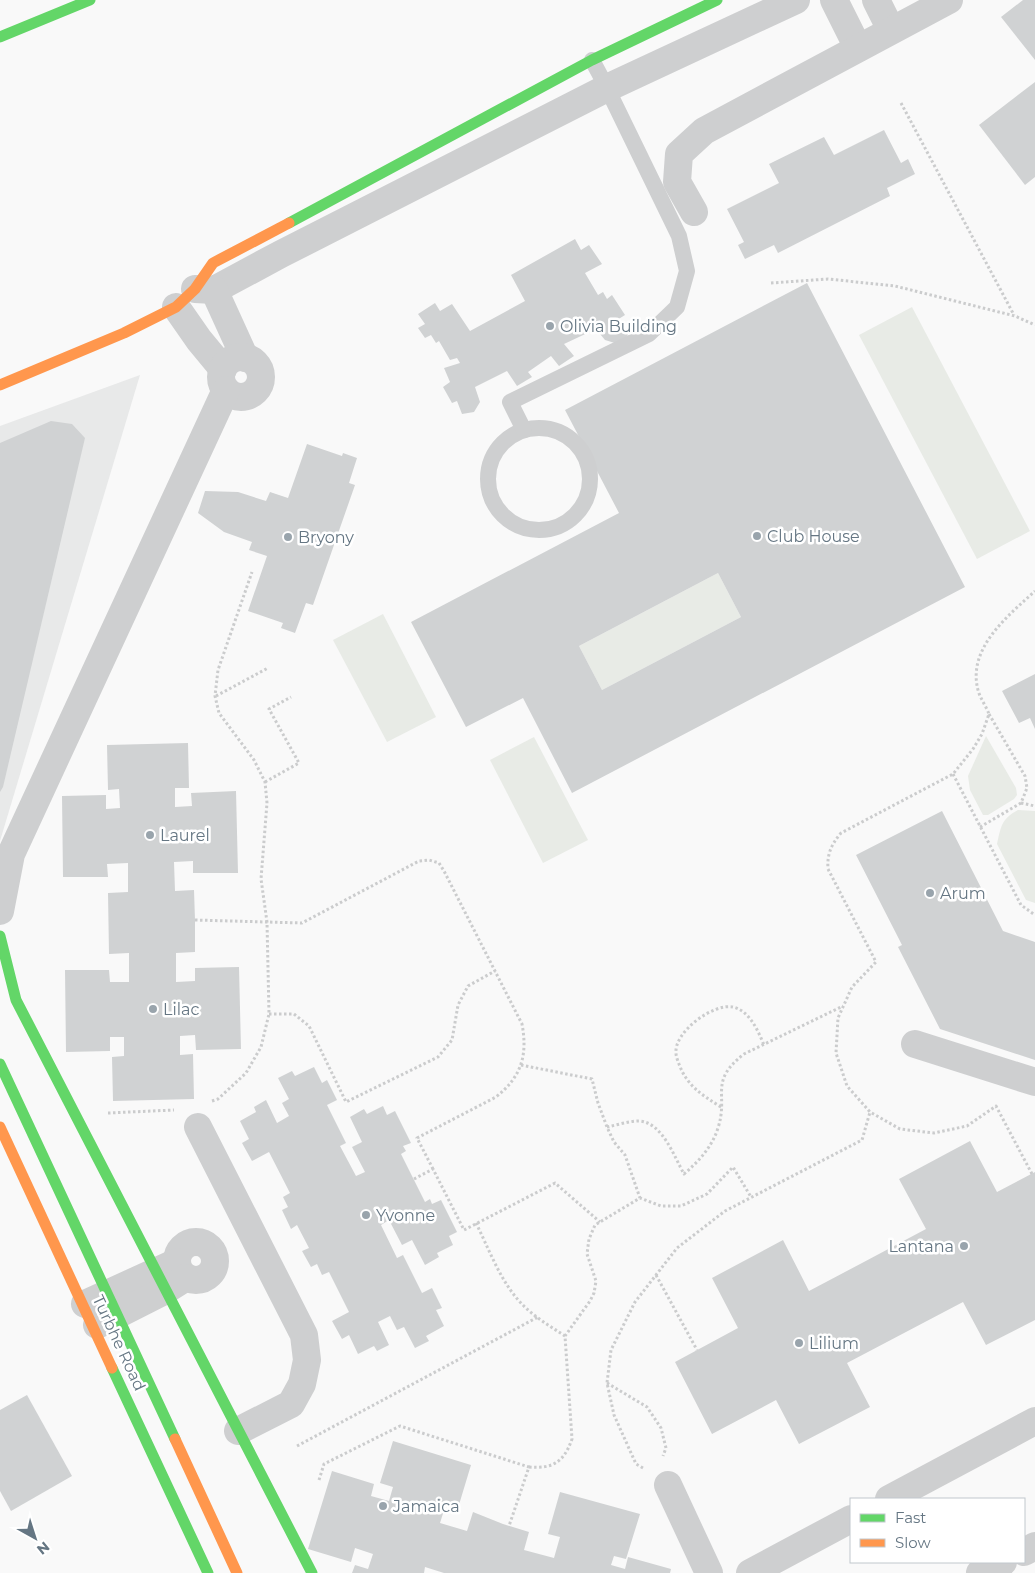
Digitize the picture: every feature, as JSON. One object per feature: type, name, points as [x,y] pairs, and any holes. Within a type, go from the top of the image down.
[{"type":"street","points":[[0,37],[90,0]]},
{"type":"street","points":[[0,385],[124,333],[195,295],[276,243],[592,60],[717,0]]},
{"type":"street","points":[[276,243],[796,0]]},
{"type":"street","points":[[834,0],[858,48]]},
{"type":"street","points":[[876,0],[891,30]]},
{"type":"street","points":[[694,212],[677,182],[679,154],[704,131],[949,0]]},
{"type":"street","points":[[195,295],[199,340],[232,372]]},
{"type":"street","points":[[195,295],[232,372]]},
{"type":"street","points":[[0,911],[11,854],[232,372]]},
{"type":"street","points":[[0,936],[16,1000],[75,1115],[171,1275],[238,1431],[312,1573]]},
{"type":"street","points":[[915,1044],[1035,1082]]},
{"type":"street","points":[[0,1064],[237,1573]]},
{"type":"street","points":[[189,1118],[304,1335],[307,1360],[302,1384],[291,1404],[238,1431]]},
{"type":"street","name":"Turbhe Road","points":[[0,1127],[208,1573]]},
{"type":"street","points":[[88,1316],[171,1275]]},
{"type":"street","points":[[890,1498],[1035,1421]]},
{"type":"street","points":[[658,1472],[709,1573]]},
{"type":"street","points":[[750,1573],[850,1520]]},
{"type":"street","points":[[980,1573],[1001,1563]]},
{"type":"lane","points":[[524,430],[510,402],[649,334],[677,306],[687,271],[679,236],[592,60]]},
{"type":"lane","points":[[540,428],[557,430],[572,438],[583,451],[589,467],[591,483],[586,499],[578,514],[564,524],[549,530],[532,530],[516,525],[502,515],[492,500],[488,484],[489,466],[496,450],[508,438],[524,430],[540,428]]},
{"type":"path","points":[[901,103],[1015,316]]},
{"type":"path","points":[[771,283],[828,280],[895,286],[1015,316],[1035,324]]},
{"type":"path","points":[[211,1101],[218,1099],[246,1073],[261,1047],[269,1014],[267,922],[261,879],[267,803],[265,782],[254,760],[219,713],[216,696],[218,670],[252,572]]},
{"type":"path","points":[[980,827],[1021,803],[1027,788],[1025,776],[989,714],[978,689],[977,665],[986,643],[1003,620],[1035,591]]},
{"type":"path","points":[[216,696],[268,668]]},
{"type":"path","points":[[265,782],[299,763],[269,709],[291,696]]},
{"type":"path","points":[[989,714],[982,734],[973,749],[953,774],[842,833],[832,845],[827,858],[828,869],[876,962],[852,987],[843,1006],[838,1018],[836,1054],[847,1086],[870,1112],[900,1129],[934,1133],[968,1126],[996,1106],[1032,1174]]},
{"type":"path","points":[[953,774],[1021,905],[1035,915]]},
{"type":"path","points":[[1021,803],[1035,806]]},
{"type":"path","points":[[195,920],[302,923],[418,861],[429,860],[439,863],[522,1024],[525,1045],[521,1065],[511,1083],[496,1097],[417,1138],[464,1230],[555,1183],[600,1222]]},
{"type":"path","points":[[269,1014],[294,1014],[308,1026],[346,1102],[438,1057],[452,1040],[458,1005],[468,986],[495,972]]},
{"type":"path","points":[[607,1127],[639,1121],[652,1125],[661,1133],[684,1174],[699,1161],[711,1145],[718,1127],[721,1108],[720,1088],[724,1074],[732,1063],[843,1006]]},
{"type":"path","points":[[721,1108],[699,1094],[683,1076],[676,1052],[681,1036],[700,1017],[720,1007],[734,1007],[747,1015],[764,1045]]},
{"type":"path","points":[[521,1065],[592,1079],[607,1127],[614,1142],[625,1155],[640,1198],[661,1206],[681,1206],[707,1194],[733,1167],[751,1197]]},
{"type":"path","points":[[607,1383],[647,1407],[662,1428],[666,1448],[658,1472],[636,1464],[614,1415],[607,1383],[611,1350],[635,1302],[677,1248],[725,1211],[862,1140],[870,1112]]},
{"type":"path","points":[[75,1115],[189,1118]]},
{"type":"path","points":[[414,1179],[433,1169]]},
{"type":"path","points":[[319,1480],[324,1464],[400,1426],[529,1467],[543,1468],[557,1463],[567,1452],[572,1439],[565,1336],[590,1301],[596,1281],[588,1254],[589,1239],[595,1225],[640,1198]]},
{"type":"path","points":[[476,1223],[508,1287],[521,1304],[565,1336]]},
{"type":"path","points":[[656,1274],[697,1350]]},
{"type":"path","points":[[297,1446],[538,1318]]},
{"type":"path","points":[[509,1526],[529,1467]]},
{"type":"shaded area","points":[[912,307],[1030,531],[977,559],[859,335]]},
{"type":"shaded area","points":[[140,375],[0,841],[0,426]]},
{"type":"shaded area","points":[[718,573],[741,617],[602,690],[579,646]]},
{"type":"shaded area","points":[[383,614],[436,717],[387,742],[333,640]]},
{"type":"shaded area","points":[[986,736],[1016,788],[1017,795],[1014,799],[988,815],[983,815],[970,790],[968,776]]},
{"type":"shaded area","points":[[534,737],[588,840],[543,863],[490,760]]},
{"type":"shaded area","points":[[1018,810],[1035,811],[1035,903],[1026,900],[997,844],[1005,820]]},
{"type":"building","points":[[1023,0],[1035,0],[1035,60],[1001,17]]},
{"type":"building","points":[[1035,82],[1035,177],[1025,185],[979,125]]},
{"type":"building","points":[[884,130],[901,163],[908,159],[915,174],[887,188],[890,196],[778,253],[774,245],[745,259],[738,245],[744,242],[727,209],[779,183],[769,164],[824,137],[834,155]]},
{"type":"building","name":"Olivia Building","points":[[575,239],[581,250],[589,245],[602,264],[585,273],[598,295],[603,292],[607,299],[612,295],[625,315],[617,320],[628,335],[618,344],[605,340],[596,329],[564,344],[574,356],[559,366],[551,356],[528,372],[532,377],[517,386],[507,371],[475,387],[480,402],[474,412],[462,414],[457,401],[452,403],[443,387],[450,382],[444,368],[460,363],[457,358],[450,360],[439,341],[436,343],[431,335],[425,338],[418,328],[425,324],[418,314],[435,303],[440,311],[452,304],[470,331],[525,301],[511,275]]},
{"type":"building","name":"Club House","points":[[807,283],[965,587],[572,793],[523,698],[466,727],[411,622],[619,513],[565,410]],"holes":[[[718,573],[741,617],[602,690],[579,646]]]},
{"type":"building","points":[[51,421],[72,424],[85,438],[3,787],[0,792],[0,443]]},
{"type":"building","name":"Bryony","points":[[307,444],[342,456],[343,453],[357,458],[349,483],[355,485],[313,605],[306,603],[295,633],[281,628],[283,623],[248,611],[267,556],[249,550],[252,542],[224,532],[198,513],[205,491],[238,492],[266,501],[270,492],[288,498]]},
{"type":"building","points":[[1035,674],[1035,729],[1030,718],[1019,723],[1002,691]]},
{"type":"building","points":[[188,743],[189,788],[175,788],[175,807],[192,806],[191,793],[236,791],[238,873],[193,873],[193,861],[174,862],[175,891],[194,890],[195,920],[195,952],[176,953],[176,982],[195,981],[195,968],[239,967],[241,1049],[196,1050],[195,1035],[180,1036],[180,1055],[193,1054],[194,1099],[113,1101],[112,1057],[124,1056],[124,1037],[110,1037],[110,1051],[66,1052],[65,970],[109,970],[110,982],[129,982],[129,953],[109,954],[108,893],[128,892],[128,863],[107,864],[108,877],[63,877],[62,796],[106,795],[106,809],[120,808],[119,789],[108,790],[107,745]]},
{"type":"building","name":"Arum","points":[[942,811],[1003,931],[1035,942],[1035,1060],[940,1029],[898,947],[902,945],[856,855]]},
{"type":"building","name":"Yvonne","points":[[314,1067],[322,1083],[327,1080],[337,1100],[327,1105],[346,1143],[340,1146],[356,1176],[365,1172],[352,1147],[362,1142],[350,1117],[364,1109],[367,1114],[383,1106],[387,1115],[395,1111],[411,1143],[403,1146],[406,1151],[401,1154],[425,1202],[430,1199],[432,1204],[441,1200],[457,1232],[449,1236],[453,1245],[437,1253],[439,1257],[425,1265],[412,1240],[402,1245],[389,1220],[381,1225],[397,1258],[403,1255],[422,1293],[432,1288],[442,1308],[436,1310],[444,1326],[426,1336],[429,1341],[415,1348],[404,1327],[397,1330],[390,1316],[378,1322],[389,1345],[377,1351],[374,1346],[358,1354],[349,1335],[342,1339],[332,1321],[349,1312],[329,1272],[322,1275],[317,1264],[311,1267],[302,1251],[309,1248],[297,1225],[291,1229],[282,1210],[288,1207],[283,1197],[290,1193],[269,1152],[252,1161],[242,1143],[249,1139],[240,1121],[256,1112],[254,1107],[266,1100],[277,1123],[289,1116],[282,1103],[289,1099],[278,1078],[292,1071],[295,1076]]},
{"type":"building","points":[[970,1141],[997,1192],[1035,1172],[1035,1320],[986,1345],[963,1302],[847,1363],[870,1407],[799,1444],[776,1400],[712,1434],[675,1362],[738,1328],[712,1278],[783,1240],[809,1291],[862,1263],[926,1229],[899,1179]]},
{"type":"building","points":[[27,1395],[72,1476],[11,1511],[0,1491],[0,1410]]},
{"type":"building","name":"Jamaica","points":[[393,1441],[471,1465],[458,1508],[446,1504],[440,1523],[467,1531],[473,1512],[529,1532],[524,1550],[554,1558],[560,1537],[548,1534],[560,1492],[640,1514],[626,1559],[614,1556],[611,1565],[625,1569],[628,1557],[671,1569],[670,1573],[444,1573],[425,1567],[424,1573],[352,1573],[355,1565],[368,1569],[373,1554],[355,1548],[351,1562],[308,1549],[332,1471],[374,1484],[371,1496],[389,1501],[393,1487],[380,1483]]},
{"type":"traffic: fast","points":[[0,37],[90,0]]},
{"type":"traffic: fast","points":[[289,223],[592,60],[717,0]]},
{"type":"traffic: fast","points":[[0,936],[16,1000],[312,1573]]},
{"type":"traffic: fast","points":[[0,1064],[175,1439]]},
{"type":"traffic: fast","points":[[112,1368],[208,1573]]},
{"type":"traffic: slow","points":[[0,385],[124,333],[176,307],[195,289],[213,263],[289,223]]},
{"type":"traffic: slow","points":[[0,1127],[112,1368]]},
{"type":"traffic: slow","points":[[175,1439],[237,1573]]},
{"type":"place","name":"Olivia Building","points":[[550,326]]},
{"type":"place","name":"Club House","points":[[757,536]]},
{"type":"place","name":"Bryony","points":[[288,537]]},
{"type":"place","name":"Laurel","points":[[150,835]]},
{"type":"place","name":"Arum","points":[[930,893]]},
{"type":"place","name":"Lilac","points":[[153,1009]]},
{"type":"place","name":"Yvonne","points":[[366,1215]]},
{"type":"place","name":"Lantana","points":[[964,1246]]},
{"type":"place","name":"Lilium","points":[[799,1343]]},
{"type":"place","name":"Jamaica","points":[[383,1506]]}]
